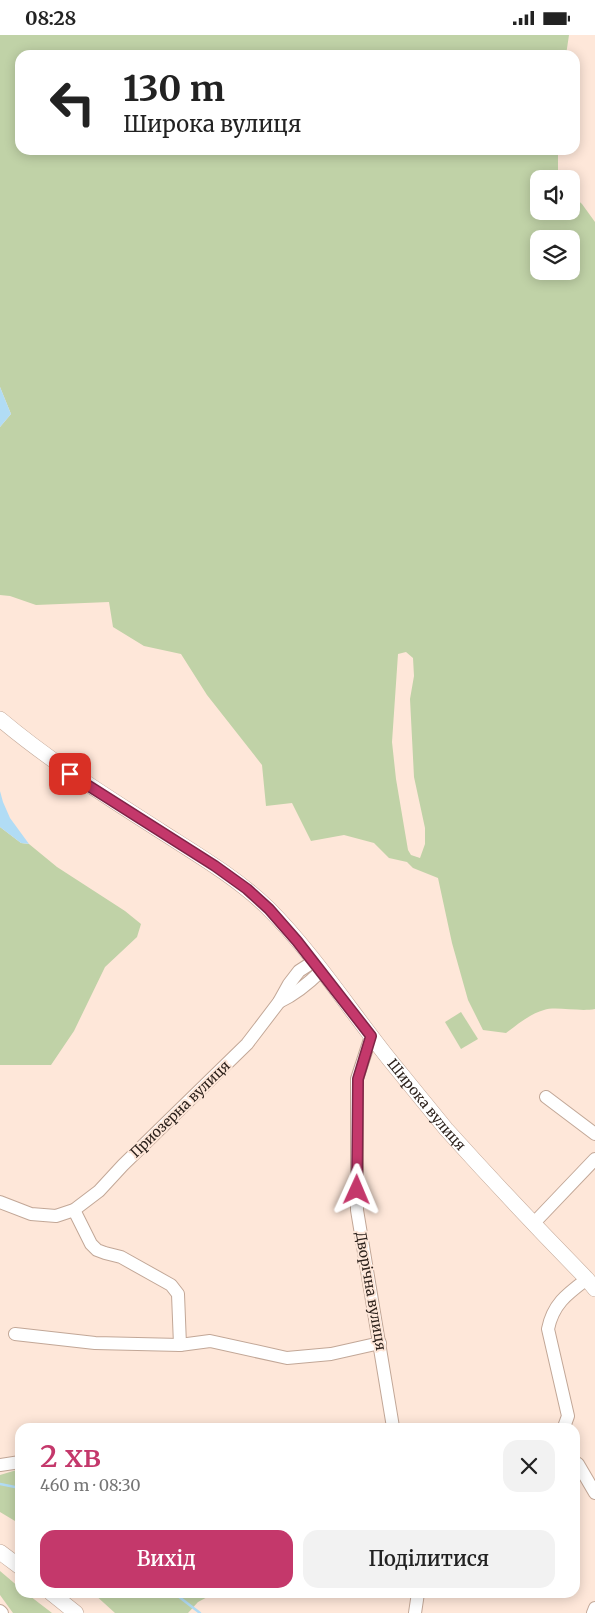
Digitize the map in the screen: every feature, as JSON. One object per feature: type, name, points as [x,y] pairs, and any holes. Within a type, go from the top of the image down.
[{"type":"main road","name":"Широка вулиця","points":[[0,719],[70,774],[215,866],[247,889],[269,909],[317,966],[445,1127],[591,1284]]},
{"type":"main road","points":[[0,1552],[15,1563]]},
{"type":"main road","points":[[57,1598],[76,1613]]},
{"type":"street","name":"Приозерна вулиця","points":[[74,1210],[99,1191],[123,1165],[247,1044],[279,1002],[288,984],[299,971],[317,966]]},
{"type":"street","name":"Дворічна вулиця","points":[[371,1036],[358,1079],[357,1210],[392,1423]]},
{"type":"street","points":[[546,1097],[595,1134]]},
{"type":"street","points":[[534,1224],[595,1159]]},
{"type":"street","points":[[0,1202],[31,1214],[56,1216],[74,1210],[91,1244],[97,1250],[121,1257],[171,1285],[178,1294],[180,1345]]},
{"type":"street","points":[[565,1423],[568,1416],[548,1329],[550,1316],[557,1304],[591,1284]]},
{"type":"street","points":[[16,1334],[96,1343],[180,1345],[210,1341],[286,1358],[331,1354],[380,1343]]},
{"type":"street","points":[[0,1465],[15,1463]]},
{"type":"street","points":[[580,1467],[595,1493]]},
{"type":"street","points":[[415,1613],[417,1598]]},
{"type":"street","points":[[593,1613],[595,1608]]},
{"type":"green space","points":[[0,35],[569,35],[567,50],[15,50],[15,155],[558,155],[558,170],[530,170],[530,220],[580,220],[580,202],[595,222],[595,1009],[549,1009],[529,1017],[506,1033],[483,1030],[468,1000],[452,943],[438,878],[413,868],[407,862],[389,858],[374,843],[344,835],[311,841],[292,803],[266,806],[262,765],[207,695],[181,654],[144,646],[113,627],[109,602],[36,605],[10,596],[0,595],[0,427],[11,414],[0,387]],"holes":[[[406,652],[413,658],[414,676],[410,699],[414,777],[425,828],[425,844],[420,858],[411,855],[408,850],[392,742],[398,654]]]},
{"type":"green space","points":[[0,827],[21,843],[29,844],[57,867],[125,911],[141,924],[137,937],[105,967],[74,1031],[51,1065],[0,1065]]},
{"type":"green space","points":[[461,1012],[478,1039],[461,1049],[445,1022]]},
{"type":"green space","points":[[15,1470],[15,1521],[0,1512],[0,1475]]},
{"type":"green space","points":[[0,1571],[15,1584],[15,1598],[32,1598],[52,1613],[13,1613],[0,1595]]},
{"type":"green space","points":[[98,1598],[206,1598],[198,1602],[188,1613],[115,1613]]},
{"type":"water","points":[[0,387],[11,414],[0,427]]},
{"type":"water","points":[[0,791],[10,818],[29,844],[21,843],[0,827]]},
{"type":"waterway","points":[[0,1484],[15,1487]]},
{"type":"waterway","points":[[180,1598],[200,1613]]},
{"type":"route","points":[[70,774],[215,866],[247,889],[269,909],[297,941],[371,1036],[358,1079],[357,1190]]}]
